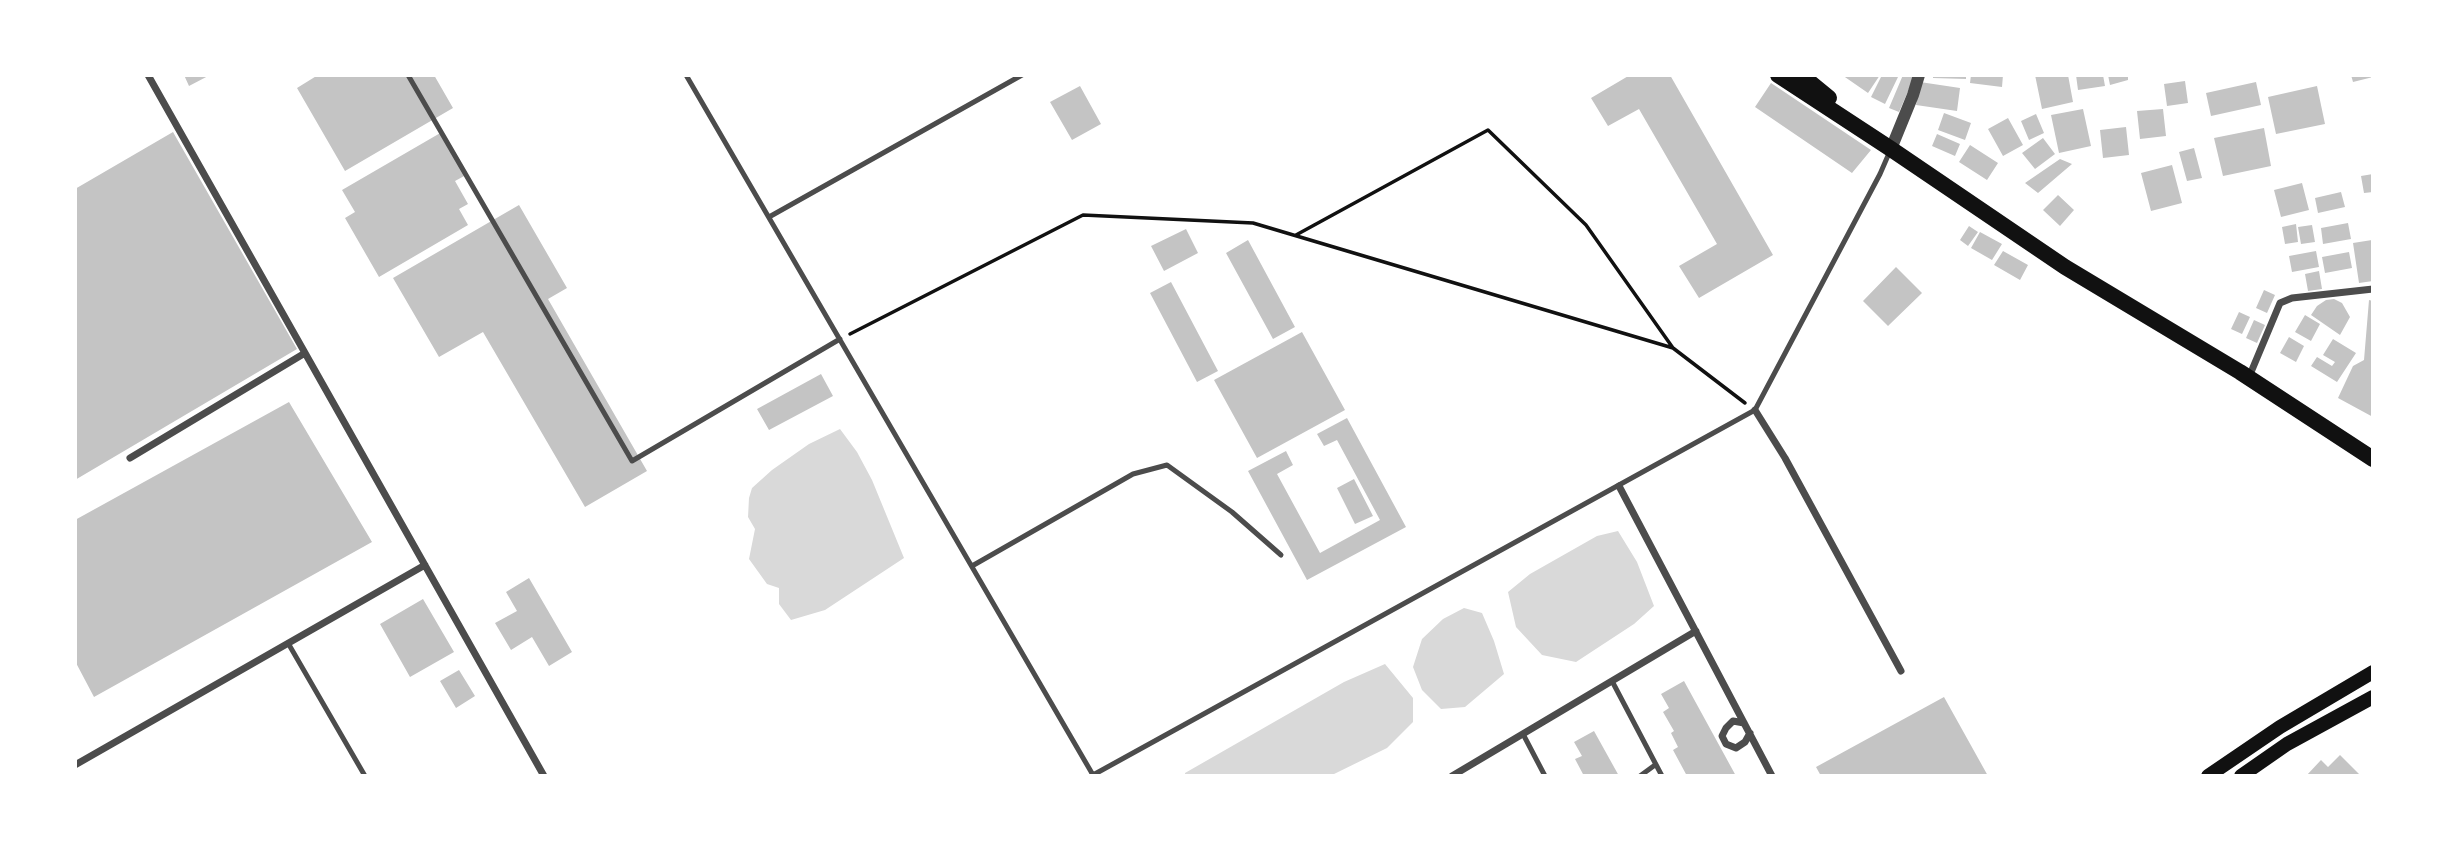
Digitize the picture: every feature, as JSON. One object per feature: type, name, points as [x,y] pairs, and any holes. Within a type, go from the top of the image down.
[{"type":"highway","points":[[1778,75],[2065,267],[2248,377],[2373,459]]},
{"type":"highway","points":[[1801,75],[1891,149]]},
{"type":"main road","points":[[2208,776],[2280,727],[2373,672]]},
{"type":"main road","points":[[2241,776],[2287,744],[2373,697]]},
{"type":"street","points":[[148,75],[544,776]]},
{"type":"street","points":[[1891,149],[1919,75]]},
{"type":"street","points":[[2248,377],[2280,303],[2292,298],[2373,289]]},
{"type":"street","points":[[130,458],[305,353]]},
{"type":"street","points":[[1755,410],[1785,458],[1901,671]]},
{"type":"street","points":[[1619,486],[1772,776]]},
{"type":"street","points":[[75,765],[425,565]]},
{"type":"street","points":[[1452,776],[1696,631]]},
{"type":"street","points":[[1744,723],[1733,721],[1726,727],[1722,736],[1726,744],[1736,748],[1745,742],[1750,733]]},
{"type":"lane","points":[[408,75],[632,461],[840,339]]},
{"type":"lane","points":[[686,75],[1093,776],[1755,410],[1891,149]]},
{"type":"lane","points":[[769,218],[1023,75]]},
{"type":"lane","points":[[972,566],[1133,474],[1167,465],[1232,512],[1281,555]]},
{"type":"lane","points":[[288,643],[365,776]]},
{"type":"lane","points":[[1612,681],[1662,776]]},
{"type":"lane","points":[[1522,734],[1545,776]]},
{"type":"lane","points":[[1640,776],[1655,765]]},
{"type":"path","points":[[1294,236],[1488,130],[1586,225],[1672,348],[1755,410]]},
{"type":"path","points":[[840,339],[1083,215],[1253,223],[1672,348]]},
{"type":"shaded area","points":[[840,429],[857,452],[872,480],[904,558],[825,610],[791,620],[779,604],[779,588],[767,584],[749,559],[755,529],[748,517],[749,498],[752,488],[772,470],[809,444]]},
{"type":"shaded area","points":[[1618,531],[1637,562],[1654,606],[1634,624],[1576,662],[1542,655],[1516,627],[1508,592],[1530,574],[1597,536]]},
{"type":"shaded area","points":[[1464,608],[1482,613],[1504,674],[1465,707],[1441,709],[1422,690],[1413,667],[1422,639],[1443,619]]},
{"type":"shaded area","points":[[1385,664],[1413,698],[1413,722],[1387,748],[1330,776],[1185,776],[1185,773],[1344,682]]},
{"type":"building","points":[[184,75],[210,75],[189,86]]},
{"type":"building","points":[[318,75],[434,75],[453,108],[345,171],[297,88]]},
{"type":"building","points":[[1630,75],[1670,75],[1773,255],[1699,298],[1679,266],[1717,244],[1639,109],[1608,126],[1591,98]]},
{"type":"building","points":[[1842,75],[1880,75],[1868,93]]},
{"type":"building","points":[[1882,75],[1898,77],[1885,104],[1871,97]]},
{"type":"building","points":[[1903,75],[1915,75],[1899,112],[1889,108]]},
{"type":"building","points":[[1933,75],[1966,75],[1966,79],[1933,78]]},
{"type":"building","points":[[1971,75],[2003,75],[2002,87],[1970,83]]},
{"type":"building","points":[[2035,75],[2068,75],[2073,102],[2042,109]]},
{"type":"building","points":[[2076,75],[2103,75],[2105,86],[2078,90]]},
{"type":"building","points":[[2108,75],[2128,75],[2128,80],[2110,85]]},
{"type":"building","points":[[2351,75],[2373,75],[2373,77],[2353,82]]},
{"type":"building","points":[[2185,81],[2188,103],[2167,106],[2164,84]]},
{"type":"building","points":[[1920,82],[1960,88],[1957,111],[1916,105]]},
{"type":"building","points":[[2256,82],[2261,105],[2211,116],[2206,93]]},
{"type":"building","points":[[1771,83],[1871,150],[1852,173],[1755,107]]},
{"type":"building","points":[[1080,86],[1101,124],[1072,140],[1050,102]]},
{"type":"building","points":[[2317,86],[2325,124],[2276,134],[2268,97]]},
{"type":"building","points":[[2083,109],[2091,146],[2059,153],[2051,115]]},
{"type":"building","points":[[2163,109],[2166,136],[2140,139],[2137,111]]},
{"type":"building","points":[[1944,113],[1971,123],[1965,140],[1938,130]]},
{"type":"building","points":[[2036,114],[2044,133],[2029,140],[2021,121]]},
{"type":"building","points":[[2008,118],[2023,145],[2003,156],[1988,129]]},
{"type":"building","points":[[2126,127],[2129,155],[2103,158],[2100,130]]},
{"type":"building","points":[[2264,128],[2271,166],[2223,176],[2214,138]]},
{"type":"building","points":[[173,132],[297,349],[75,480],[75,189]]},
{"type":"building","points":[[442,132],[466,175],[455,181],[468,204],[459,209],[468,225],[379,277],[345,218],[355,212],[342,190]]},
{"type":"building","points":[[1937,134],[1960,144],[1955,156],[1932,146]]},
{"type":"building","points":[[2043,138],[2055,154],[2035,169],[2022,153]]},
{"type":"building","points":[[1970,145],[1998,163],[1987,180],[1959,162]]},
{"type":"building","points":[[2194,148],[2202,178],[2187,181],[2179,152]]},
{"type":"building","points":[[2060,159],[2072,164],[2038,193],[2025,183]]},
{"type":"building","points":[[2172,165],[2182,203],[2151,211],[2141,173]]},
{"type":"building","points":[[2373,174],[2373,192],[2364,193],[2361,176]]},
{"type":"building","points":[[2302,183],[2309,210],[2281,217],[2274,190]]},
{"type":"building","points":[[2341,192],[2345,207],[2318,213],[2315,198]]},
{"type":"building","points":[[2058,195],[2074,210],[2060,226],[2043,210]]},
{"type":"building","points":[[519,205],[567,288],[548,299],[647,471],[585,507],[483,332],[439,357],[393,278]]},
{"type":"building","points":[[2348,223],[2351,239],[2323,244],[2321,228]]},
{"type":"building","points":[[2296,224],[2298,242],[2285,244],[2282,227]]},
{"type":"building","points":[[2312,225],[2315,242],[2301,244],[2298,227]]},
{"type":"building","points":[[1969,226],[1978,232],[1968,246],[1960,240]]},
{"type":"building","points":[[1186,229],[1198,253],[1164,271],[1151,246]]},
{"type":"building","points":[[1980,232],[2002,244],[1992,260],[1971,248]]},
{"type":"building","points":[[1248,240],[1295,327],[1273,339],[1226,253]]},
{"type":"building","points":[[2372,240],[2373,281],[2359,283],[2353,243]]},
{"type":"building","points":[[2003,251],[2028,265],[2020,280],[1994,265]]},
{"type":"building","points":[[2316,251],[2319,267],[2292,272],[2289,256]]},
{"type":"building","points":[[2349,252],[2352,268],[2325,273],[2322,257]]},
{"type":"building","points":[[1896,267],[1922,293],[1888,326],[1863,301]]},
{"type":"building","points":[[2319,271],[2322,289],[2308,291],[2305,274]]},
{"type":"building","points":[[1171,282],[1218,371],[1197,382],[1150,293]]},
{"type":"building","points":[[2264,290],[2275,295],[2267,313],[2256,308]]},
{"type":"building","points":[[2334,299],[2342,303],[2350,317],[2340,335],[2311,315],[2317,306],[2326,300]]},
{"type":"building","points":[[2369,300],[2373,301],[2373,417],[2338,398],[2353,366],[2364,360]]},
{"type":"building","points":[[2239,312],[2250,317],[2242,334],[2231,329]]},
{"type":"building","points":[[2305,315],[2320,324],[2311,341],[2295,332]]},
{"type":"building","points":[[2254,320],[2265,325],[2257,343],[2246,338]]},
{"type":"building","points":[[1302,332],[1345,410],[1257,458],[1214,380]]},
{"type":"building","points":[[2289,337],[2304,346],[2296,362],[2280,353]]},
{"type":"building","points":[[2333,339],[2356,353],[2337,382],[2311,366],[2317,357],[2332,366],[2335,362],[2323,355]]},
{"type":"building","points":[[821,374],[833,396],[769,430],[757,409]]},
{"type":"building","points":[[289,402],[372,542],[94,697],[75,661],[75,520]]},
{"type":"building","points":[[1347,418],[1406,527],[1307,580],[1248,471],[1286,451],[1293,465],[1277,474],[1320,553],[1380,520],[1337,440],[1324,446],[1317,434]]},
{"type":"building","points":[[1354,479],[1373,516],[1355,524],[1337,488]]},
{"type":"building","points":[[529,578],[572,652],[549,666],[532,637],[511,650],[495,623],[517,611],[506,592]]},
{"type":"building","points":[[423,599],[454,652],[410,677],[380,624]]},
{"type":"building","points":[[459,670],[475,696],[456,708],[440,681]]},
{"type":"building","points":[[1684,681],[1736,776],[1687,776],[1673,750],[1678,747],[1671,733],[1674,731],[1663,712],[1669,708],[1661,694]]},
{"type":"building","points":[[1944,697],[1988,776],[1821,776],[1816,767]]},
{"type":"building","points":[[1594,731],[1619,776],[1584,776],[1575,759],[1582,756],[1574,742]]},
{"type":"building","points":[[2340,755],[2361,776],[2306,776],[2321,760],[2328,767]]}]
